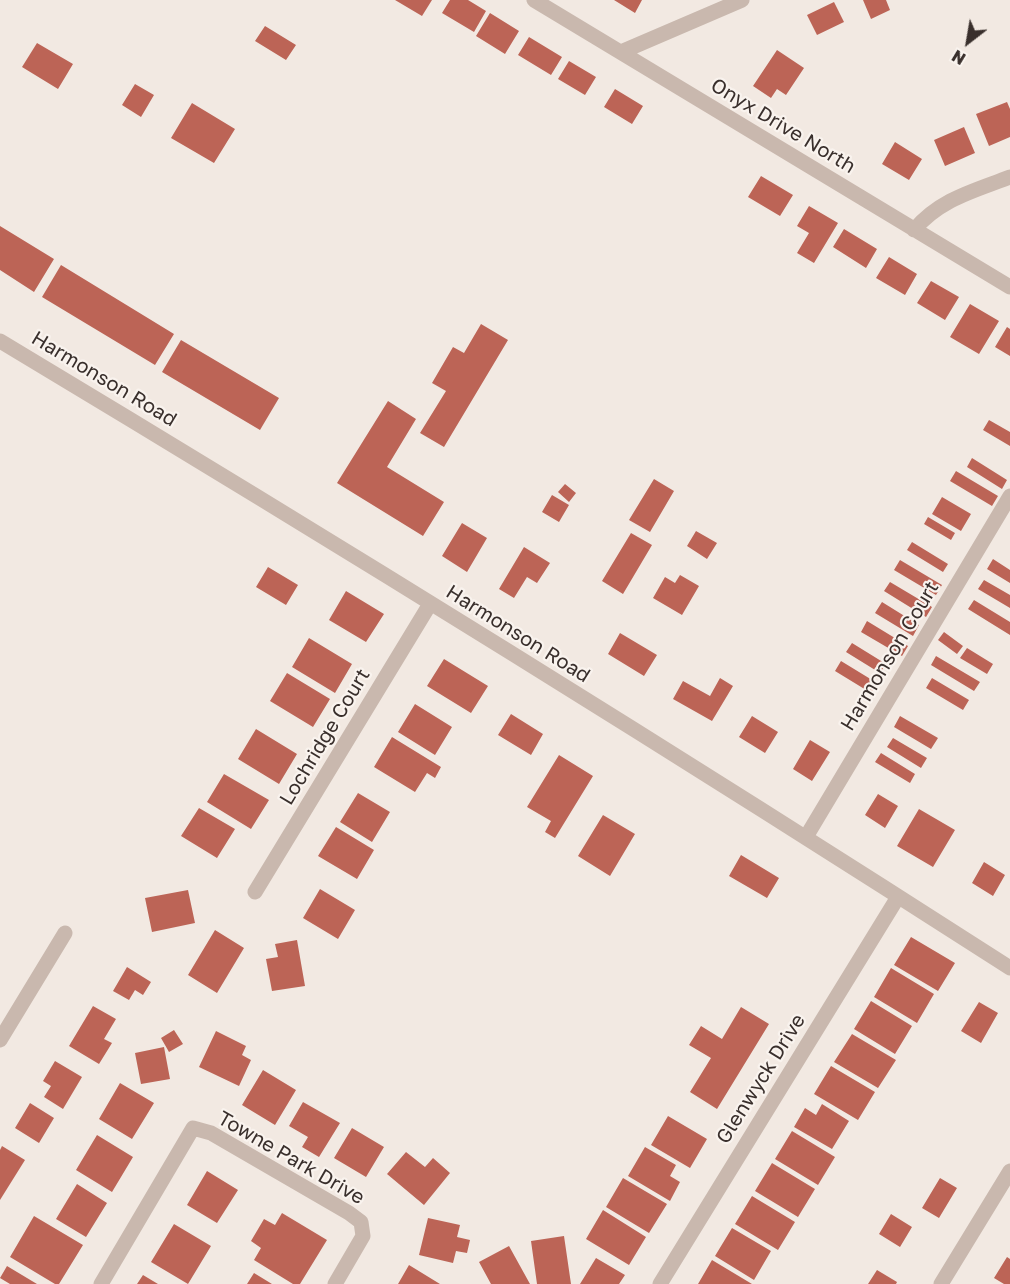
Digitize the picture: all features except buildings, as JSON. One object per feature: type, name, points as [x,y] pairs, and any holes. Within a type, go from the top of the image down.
[{"type":"street","name":"Onyx Drive North","points":[[534,0],[1010,287]]},
{"type":"street","points":[[621,52],[742,0]]},
{"type":"street","points":[[914,230],[927,215],[958,196],[1010,177]]},
{"type":"street","name":"Harmonson Road","points":[[0,341],[181,450],[806,837],[1010,968]]},
{"type":"street","name":"Harmonson Court","points":[[806,837],[1010,496]]},
{"type":"street","name":"Lochridge Court","points":[[255,892],[430,604]]},
{"type":"street","name":"Glenwyck Drive","points":[[660,1284],[898,897]]},
{"type":"street","points":[[0,1040],[65,933]]},
{"type":"street","name":"Towne Park Drive","points":[[101,1284],[193,1128],[211,1133],[361,1222],[363,1236],[335,1284]]},
{"type":"street","points":[[941,1284],[1010,1171]]}]
